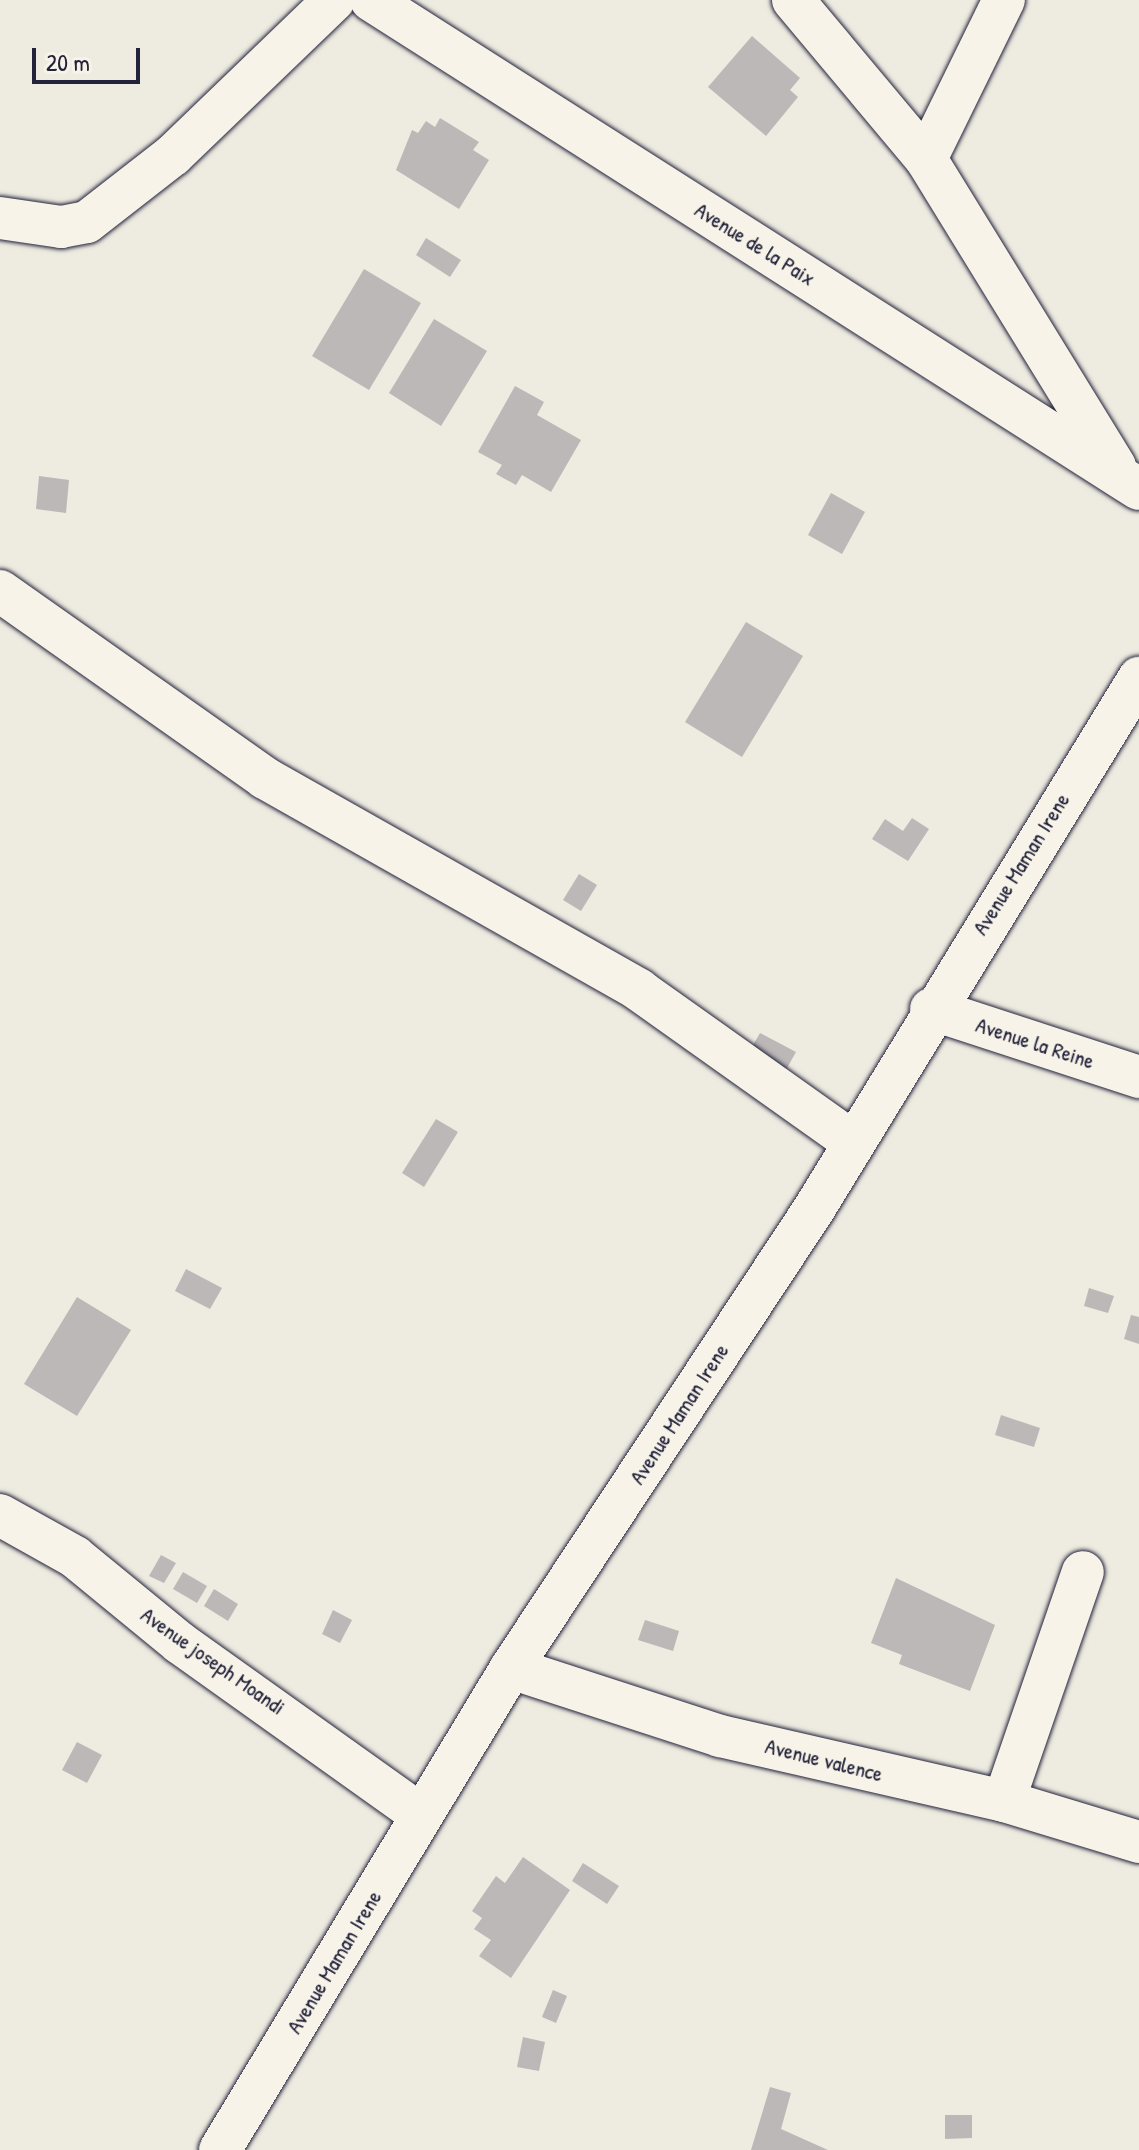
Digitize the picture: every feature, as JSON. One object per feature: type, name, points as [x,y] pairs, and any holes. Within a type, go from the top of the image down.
[{"type":"street","points":[[0,218],[61,227],[87,222],[173,155],[334,0]]},
{"type":"street","name":"Avenue de la Paix","points":[[371,0],[1130,483]]},
{"type":"street","points":[[793,0],[926,159],[1130,483]]},
{"type":"street","points":[[926,159],[1004,0]]},
{"type":"street","points":[[0,591],[265,778],[639,990],[853,1142]]},
{"type":"street","name":"Avenue Maman Irene","points":[[220,2150],[511,1668],[853,1142],[931,1009],[1139,678]]},
{"type":"street","name":"Avenue la Reine","points":[[931,1009],[1139,1077]]},
{"type":"street","name":"Avenue joseph Moandi","points":[[0,1515],[75,1557],[180,1643],[421,1815]]},
{"type":"street","points":[[1004,1801],[1083,1572]]},
{"type":"street","name":"Avenue valence","points":[[511,1668],[720,1736],[1004,1801],[1139,1842]]},
{"type":"building","points":[[752,36],[800,78],[790,90],[798,97],[766,136],[708,87]]},
{"type":"building","points":[[440,118],[479,142],[473,150],[489,160],[459,209],[396,170],[412,130],[418,133],[426,121],[435,127]]},
{"type":"building","points":[[426,238],[461,260],[450,277],[416,255]]},
{"type":"building","points":[[364,269],[421,303],[369,390],[312,356]]},
{"type":"building","points":[[434,319],[487,351],[441,426],[389,393]]},
{"type":"building","points":[[515,386],[544,402],[537,415],[581,440],[551,492],[522,475],[516,485],[496,474],[502,465],[478,452]]},
{"type":"building","points":[[39,476],[69,480],[66,513],[36,509]]},
{"type":"building","points":[[831,493],[865,512],[842,554],[808,535]]},
{"type":"building","points":[[746,622],[803,656],[742,757],[685,722]]},
{"type":"building","points":[[912,818],[929,829],[908,861],[872,839],[885,819],[903,831]]},
{"type":"building","points":[[579,874],[597,885],[581,911],[563,900]]},
{"type":"building","points":[[760,1033],[796,1052],[782,1077],[746,1057]]},
{"type":"building","points":[[436,1119],[458,1132],[424,1187],[402,1173]]},
{"type":"building","points":[[186,1269],[222,1288],[210,1309],[175,1291]]},
{"type":"building","points":[[1089,1288],[1114,1296],[1108,1313],[1084,1306]]},
{"type":"building","points":[[77,1297],[131,1330],[77,1416],[24,1384]]},
{"type":"building","points":[[1131,1315],[1139,1317],[1139,1344],[1124,1339]]},
{"type":"building","points":[[1001,1415],[1040,1428],[1034,1447],[995,1435]]},
{"type":"building","points":[[161,1555],[176,1563],[164,1583],[149,1576]]},
{"type":"building","points":[[183,1572],[207,1586],[197,1603],[173,1589]]},
{"type":"building","points":[[896,1578],[995,1625],[970,1691],[899,1664],[902,1655],[871,1643]]},
{"type":"building","points":[[214,1589],[238,1604],[228,1621],[204,1606]]},
{"type":"building","points":[[333,1610],[352,1620],[340,1643],[322,1634]]},
{"type":"building","points":[[645,1620],[679,1631],[673,1651],[638,1640]]},
{"type":"building","points":[[77,1742],[102,1755],[87,1783],[62,1770]]},
{"type":"building","points":[[523,1857],[570,1890],[511,1978],[479,1956],[491,1940],[474,1929],[482,1918],[472,1911],[496,1876],[505,1883]]},
{"type":"building","points":[[583,1863],[619,1886],[607,1904],[572,1881]]},
{"type":"building","points":[[553,1990],[567,1996],[556,2023],[542,2017]]},
{"type":"building","points":[[523,2037],[545,2042],[539,2071],[517,2067]]},
{"type":"building","points":[[770,2087],[791,2093],[781,2129],[828,2150],[751,2150]]},
{"type":"building","points":[[945,2115],[972,2115],[972,2138],[945,2139]]}]
